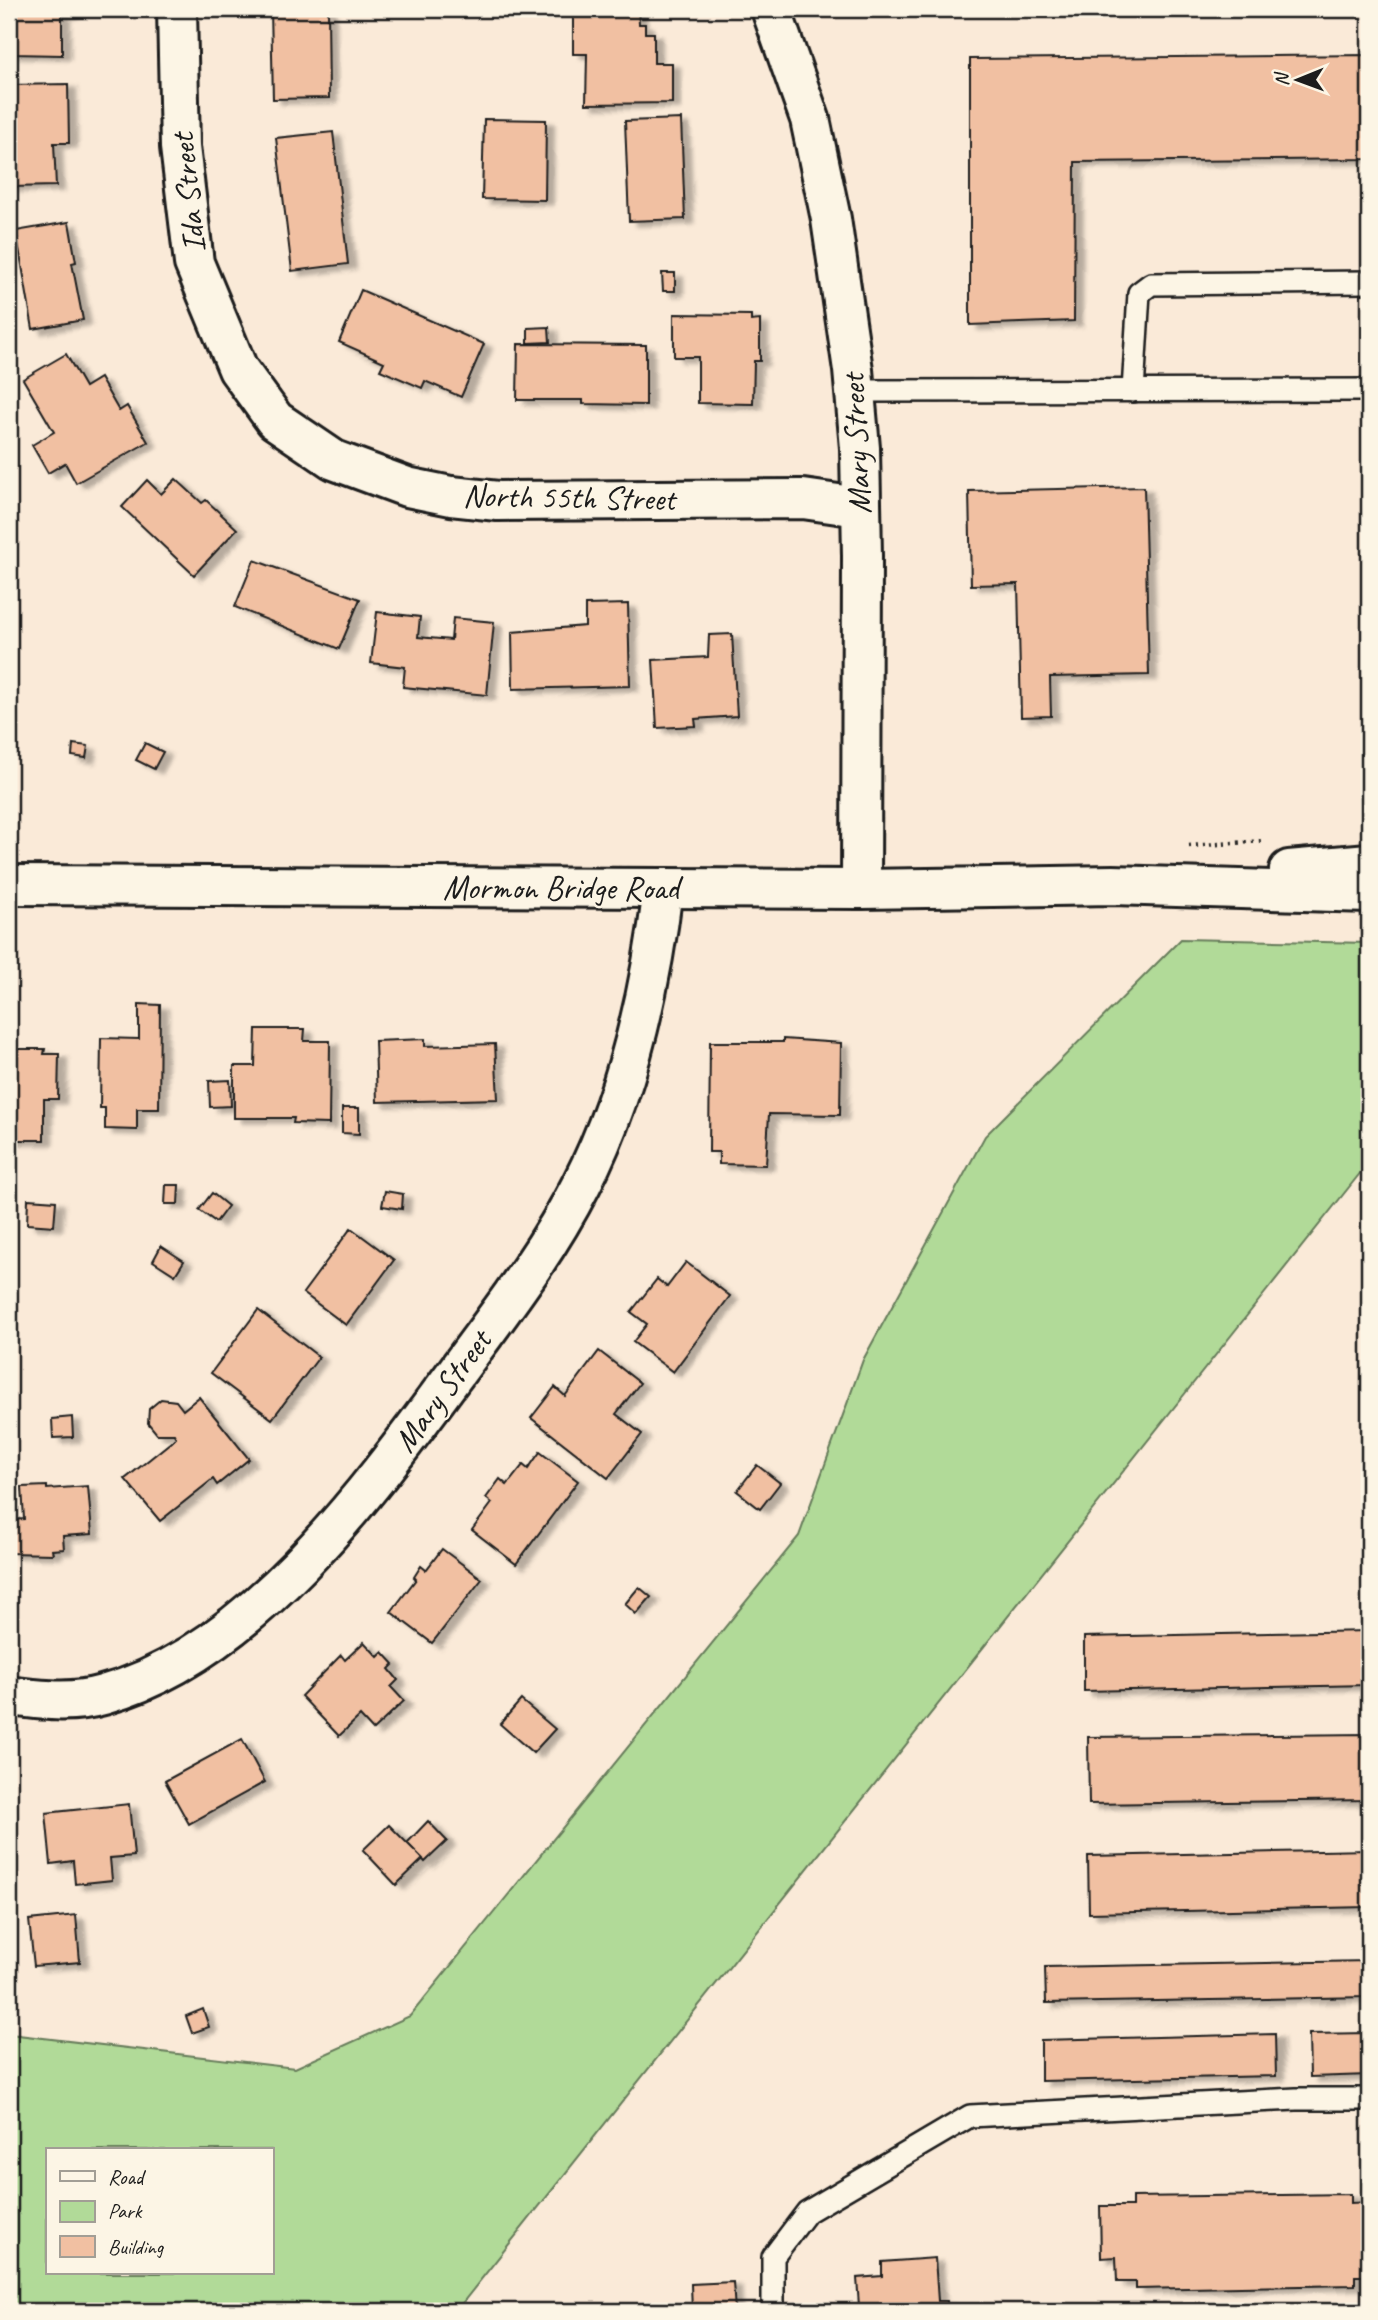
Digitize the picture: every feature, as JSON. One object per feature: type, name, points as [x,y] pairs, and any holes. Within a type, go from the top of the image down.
[{"type":"street","name":"Ida Street","points":[[177,9],[180,147],[194,263],[238,369]]},
{"type":"street","name":"Mary Street","points":[[771,9],[810,119],[831,219],[855,391],[860,448],[862,556],[861,889]]},
{"type":"street","name":"North 55th Street","points":[[238,369],[275,420],[334,460],[407,487],[451,496],[498,501],[803,499],[859,507]]},
{"type":"street","name":"Mormon Bridge Road","points":[[1113,885],[1369,863]]},
{"type":"street","name":"Mormon Bridge Road","points":[[9,885],[861,889],[1113,885],[1369,893]]},
{"type":"street","name":"Mary Street","points":[[9,1696],[49,1701],[102,1696],[138,1684],[188,1656],[236,1622],[280,1585],[320,1545],[384,1470],[537,1261],[582,1183],[615,1100],[644,1009],[663,889]]},
{"type":"lane","points":[[1133,390],[1139,293],[1151,284],[1369,282]]},
{"type":"lane","points":[[855,391],[1369,390]]},
{"type":"lane","points":[[773,2311],[774,2258],[807,2211],[970,2116],[1296,2099],[1369,2099]]},
{"type":"green space","points":[[1181,939],[1369,943],[1369,1162],[456,2311],[9,2311],[9,2034],[295,2068],[410,2016],[799,1536],[863,1360],[985,1136]]},
{"type":"building","points":[[11,9],[69,9],[69,13],[62,13],[62,55],[11,54]]},
{"type":"building","points":[[271,9],[328,9],[329,98],[273,99]]},
{"type":"building","points":[[638,9],[639,24],[645,24],[645,33],[654,33],[654,63],[672,63],[672,103],[586,104],[587,54],[573,54],[573,10]]},
{"type":"building","points":[[1369,55],[1369,159],[1075,162],[1074,321],[970,325],[970,59]]},
{"type":"building","points":[[68,84],[69,143],[54,143],[56,186],[9,187],[9,85]]},
{"type":"building","points":[[484,119],[546,120],[545,200],[482,199]]},
{"type":"building","points":[[681,119],[685,219],[629,221],[625,121]]},
{"type":"building","points":[[333,132],[348,264],[292,271],[276,138]]},
{"type":"building","points":[[69,222],[76,262],[72,263],[83,320],[33,329],[16,231]]},
{"type":"building","points":[[662,273],[675,273],[675,291],[663,291]]},
{"type":"building","points":[[361,290],[484,344],[461,397],[425,381],[422,388],[380,370],[384,362],[339,342]]},
{"type":"building","points":[[674,314],[751,315],[751,321],[760,320],[760,361],[754,361],[753,404],[698,403],[698,357],[674,357]]},
{"type":"building","points":[[549,327],[550,342],[528,343],[528,328]]},
{"type":"building","points":[[518,344],[646,345],[646,405],[583,404],[583,400],[517,400]]},
{"type":"building","points":[[66,354],[85,387],[100,378],[119,411],[127,406],[148,442],[76,483],[65,463],[48,473],[32,445],[54,432],[23,379]]},
{"type":"building","points":[[176,479],[202,503],[206,500],[237,529],[194,575],[122,507],[147,480],[161,494]]},
{"type":"building","points":[[1144,487],[1149,675],[1050,677],[1051,716],[1021,717],[1018,584],[971,585],[969,491]]},
{"type":"building","points":[[254,560],[360,599],[339,649],[235,607]]},
{"type":"building","points":[[628,604],[630,686],[513,689],[512,632],[585,626],[585,605]]},
{"type":"building","points":[[377,612],[420,617],[418,637],[451,640],[453,618],[494,622],[487,695],[403,687],[405,667],[371,663]]},
{"type":"building","points":[[732,634],[737,716],[695,719],[696,726],[657,728],[653,660],[708,657],[709,635]]},
{"type":"building","points":[[145,743],[163,752],[154,769],[136,760]]},
{"type":"building","points":[[73,744],[88,746],[86,758],[72,756]]},
{"type":"building","points":[[139,1004],[160,1005],[159,1109],[137,1109],[137,1130],[105,1129],[105,1108],[100,1108],[101,1038],[139,1039]]},
{"type":"building","points":[[256,1029],[305,1029],[304,1041],[330,1041],[329,1124],[293,1123],[294,1118],[234,1118],[234,1066],[255,1066]]},
{"type":"building","points":[[425,1039],[425,1046],[495,1044],[498,1099],[377,1102],[375,1041]]},
{"type":"building","points":[[783,1039],[841,1043],[840,1115],[769,1114],[766,1165],[719,1164],[719,1152],[709,1152],[710,1042],[783,1042]]},
{"type":"building","points":[[9,1049],[45,1049],[44,1054],[59,1054],[58,1099],[44,1099],[44,1140],[9,1140]]},
{"type":"building","points":[[230,1080],[231,1106],[210,1107],[209,1081]]},
{"type":"building","points":[[342,1108],[359,1108],[359,1134],[342,1133]]},
{"type":"building","points":[[166,1185],[179,1185],[178,1204],[165,1204]]},
{"type":"building","points":[[385,1191],[403,1194],[402,1209],[382,1206]]},
{"type":"building","points":[[212,1193],[228,1206],[216,1222],[199,1210]]},
{"type":"building","points":[[28,1199],[56,1201],[54,1226],[27,1224]]},
{"type":"building","points":[[351,1228],[394,1260],[346,1325],[303,1293]]},
{"type":"building","points":[[161,1246],[184,1261],[175,1275],[153,1261]]},
{"type":"building","points":[[686,1262],[730,1296],[673,1372],[633,1342],[647,1324],[631,1312],[657,1279],[667,1287]]},
{"type":"building","points":[[258,1310],[319,1357],[272,1419],[211,1373]]},
{"type":"building","points":[[599,1351],[640,1383],[616,1414],[642,1434],[608,1478],[531,1418],[555,1387],[565,1396]]},
{"type":"building","points":[[199,1397],[249,1459],[217,1485],[213,1479],[160,1521],[125,1479],[176,1438],[174,1434],[157,1434],[148,1423],[149,1409],[161,1399],[176,1401],[183,1410]]},
{"type":"building","points":[[72,1417],[73,1437],[53,1438],[52,1419]]},
{"type":"building","points":[[540,1452],[578,1481],[516,1564],[472,1530],[492,1503],[486,1498],[500,1479],[507,1485],[523,1465],[528,1469]]},
{"type":"building","points":[[757,1465],[780,1483],[760,1509],[737,1491]]},
{"type":"building","points":[[47,1486],[47,1489],[88,1486],[92,1534],[63,1536],[64,1549],[52,1550],[53,1554],[9,1553],[9,1520],[24,1519],[22,1487]]},
{"type":"building","points":[[442,1549],[482,1579],[432,1643],[391,1612],[416,1579],[414,1577],[421,1566],[426,1570]]},
{"type":"building","points":[[639,1587],[651,1597],[636,1614],[625,1604]]},
{"type":"building","points":[[1369,1631],[1369,1685],[1084,1691],[1084,1637]]},
{"type":"building","points":[[364,1642],[378,1657],[383,1652],[394,1664],[389,1669],[398,1680],[391,1687],[404,1701],[373,1730],[360,1716],[339,1736],[301,1696],[341,1655],[345,1660]]},
{"type":"building","points":[[521,1700],[555,1729],[533,1753],[500,1724]]},
{"type":"building","points":[[1369,1734],[1369,1800],[1089,1804],[1088,1737]]},
{"type":"building","points":[[242,1739],[265,1782],[189,1824],[165,1781]]},
{"type":"building","points":[[129,1804],[134,1856],[110,1858],[112,1880],[75,1884],[73,1861],[51,1864],[46,1813]]},
{"type":"building","points":[[428,1821],[447,1841],[425,1862],[407,1843]]},
{"type":"building","points":[[389,1825],[423,1859],[396,1885],[363,1850]]},
{"type":"building","points":[[1369,1850],[1369,1907],[1089,1913],[1088,1856]]},
{"type":"building","points":[[76,1915],[80,1962],[34,1966],[29,1920]]},
{"type":"building","points":[[1369,1961],[1369,1997],[1046,2003],[1045,1967]]},
{"type":"building","points":[[203,2009],[209,2027],[192,2033],[186,2016]]},
{"type":"building","points":[[1369,2033],[1369,2075],[1310,2077],[1309,2034]]},
{"type":"building","points":[[1275,2034],[1276,2076],[1041,2081],[1041,2040]]},
{"type":"building","points":[[1351,2194],[1351,2203],[1369,2202],[1369,2276],[1355,2276],[1355,2285],[1136,2289],[1136,2282],[1117,2282],[1116,2257],[1101,2258],[1100,2206],[1132,2206],[1132,2197]]},
{"type":"building","points":[[935,2258],[938,2301],[947,2301],[948,2311],[850,2311],[850,2306],[859,2306],[857,2278],[882,2276],[882,2262]]},
{"type":"building","points":[[733,2282],[735,2311],[692,2311],[691,2284]]}]
